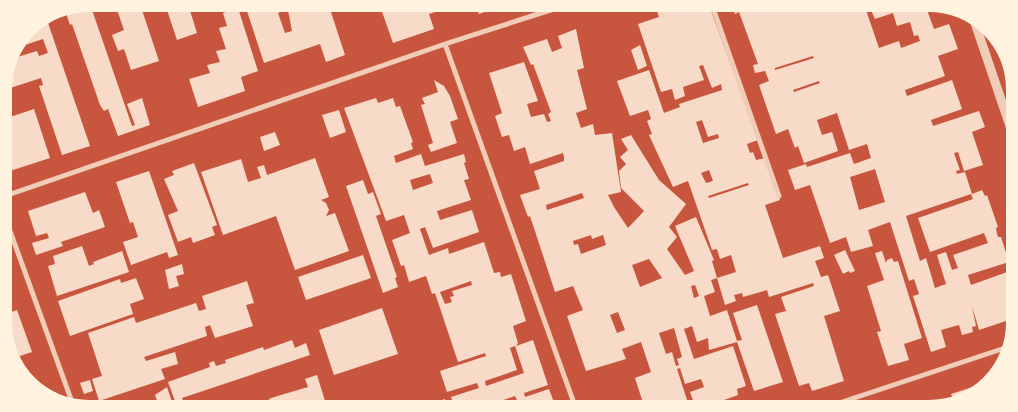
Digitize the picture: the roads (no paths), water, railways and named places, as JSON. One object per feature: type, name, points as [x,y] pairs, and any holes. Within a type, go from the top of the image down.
[{"type":"street","points":[[13,193],[445,44],[541,13]]},
{"type":"street","points":[[714,13],[779,196]]},
{"type":"street","points":[[978,31],[1006,114]]},
{"type":"street","points":[[445,44],[573,399]]},
{"type":"street","points":[[13,239],[70,397]]},
{"type":"street","points":[[851,399],[1000,350]]}]
